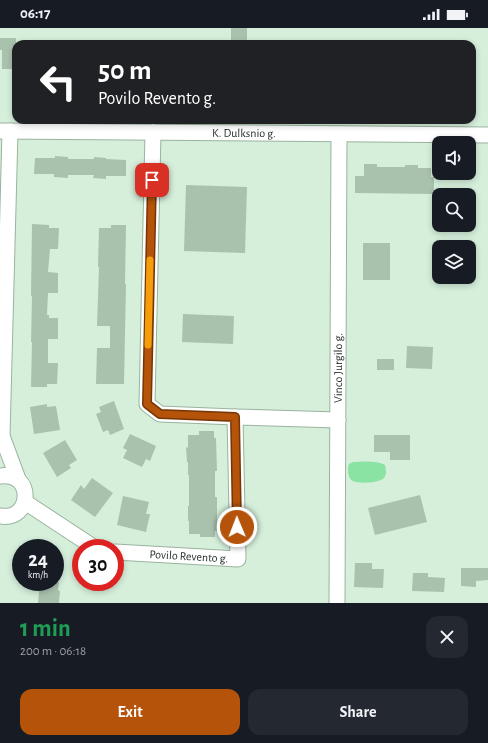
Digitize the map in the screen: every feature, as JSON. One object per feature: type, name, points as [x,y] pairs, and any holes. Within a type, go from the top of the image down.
[{"type":"street","name":"K. Dulksnio g.","points":[[5,131],[488,135]]},
{"type":"street","points":[[0,516],[17,513],[22,508],[26,496],[25,490],[18,479],[1,441],[5,131]]},
{"type":"street","points":[[153,132],[147,404],[160,414],[338,420]]},
{"type":"street","name":"Vinco Jurgilo g.","points":[[337,603],[339,134]]},
{"type":"street","name":"Povilo Revento g.","points":[[124,553],[238,559],[235,417]]},
{"type":"street","points":[[0,476],[12,476],[18,479]]},
{"type":"street","points":[[25,502],[81,539]]},
{"type":"shaded area","points":[[353,462],[381,463],[385,465],[385,476],[382,480],[374,482],[353,481],[349,476],[348,466]]},
{"type":"building","points":[[231,28],[247,28],[247,40],[231,40]]},
{"type":"building","points":[[0,38],[16,38],[16,40],[12,40],[12,69],[2,69],[2,50],[0,50]]},
{"type":"building","points":[[55,156],[68,157],[68,159],[94,159],[94,157],[126,160],[126,176],[106,176],[106,179],[93,178],[94,175],[68,175],[68,178],[54,177],[54,174],[34,174],[35,158],[55,158]]},
{"type":"building","points":[[364,164],[377,164],[377,167],[405,167],[405,165],[418,165],[418,168],[431,168],[431,177],[432,180],[434,180],[434,188],[432,188],[432,194],[355,193],[355,176],[364,176]]},
{"type":"building","points":[[186,185],[247,187],[245,253],[184,251]]},
{"type":"building","points":[[32,224],[49,225],[49,228],[59,228],[58,249],[50,249],[48,272],[58,273],[58,293],[48,293],[47,315],[49,315],[49,318],[58,318],[58,339],[48,339],[48,363],[58,363],[57,384],[47,384],[47,387],[31,387]]},
{"type":"building","points":[[111,225],[126,225],[124,384],[96,384],[97,348],[110,348],[110,326],[97,326],[99,228],[111,228]]},
{"type":"building","points":[[363,243],[390,243],[390,280],[363,280]]},
{"type":"building","points":[[183,314],[234,316],[233,344],[182,342]]},
{"type":"building","points":[[407,346],[433,347],[432,369],[406,368]]},
{"type":"building","points":[[377,359],[394,359],[394,370],[377,370]]},
{"type":"building","points":[[114,401],[124,429],[110,435],[108,430],[103,432],[96,414],[101,412],[99,407]]},
{"type":"building","points":[[47,404],[47,407],[56,406],[60,430],[34,434],[30,407]]},
{"type":"building","points":[[199,431],[214,431],[214,438],[216,438],[217,471],[215,471],[215,497],[217,497],[217,531],[215,531],[215,537],[200,537],[200,534],[189,534],[189,475],[186,447],[188,448],[188,435],[199,435]]},
{"type":"building","points":[[130,434],[156,446],[150,461],[146,459],[142,467],[123,458],[127,450],[123,448]]},
{"type":"building","points":[[374,435],[410,435],[410,460],[390,460],[390,452],[374,452]]},
{"type":"building","points":[[65,440],[77,460],[69,465],[71,468],[57,477],[43,453]]},
{"type":"building","points":[[92,478],[113,493],[95,517],[71,500],[81,485],[84,489]]},
{"type":"building","points":[[420,495],[427,522],[375,535],[368,508]]},
{"type":"building","points":[[123,496],[149,502],[146,514],[150,514],[146,532],[117,525]]},
{"type":"building","points":[[355,563],[372,563],[372,569],[384,569],[383,588],[354,587]]},
{"type":"building","points":[[461,568],[488,568],[488,580],[476,581],[476,587],[461,586]]},
{"type":"building","points":[[413,573],[428,573],[428,577],[445,578],[444,592],[412,591]]},
{"type":"building","points":[[39,591],[60,591],[59,603],[38,603]]},
{"type":"slow traffic","points":[[148,345],[150,260]]},
{"type":"route","points":[[152,180],[147,404],[160,414],[235,417],[237,527]]}]
